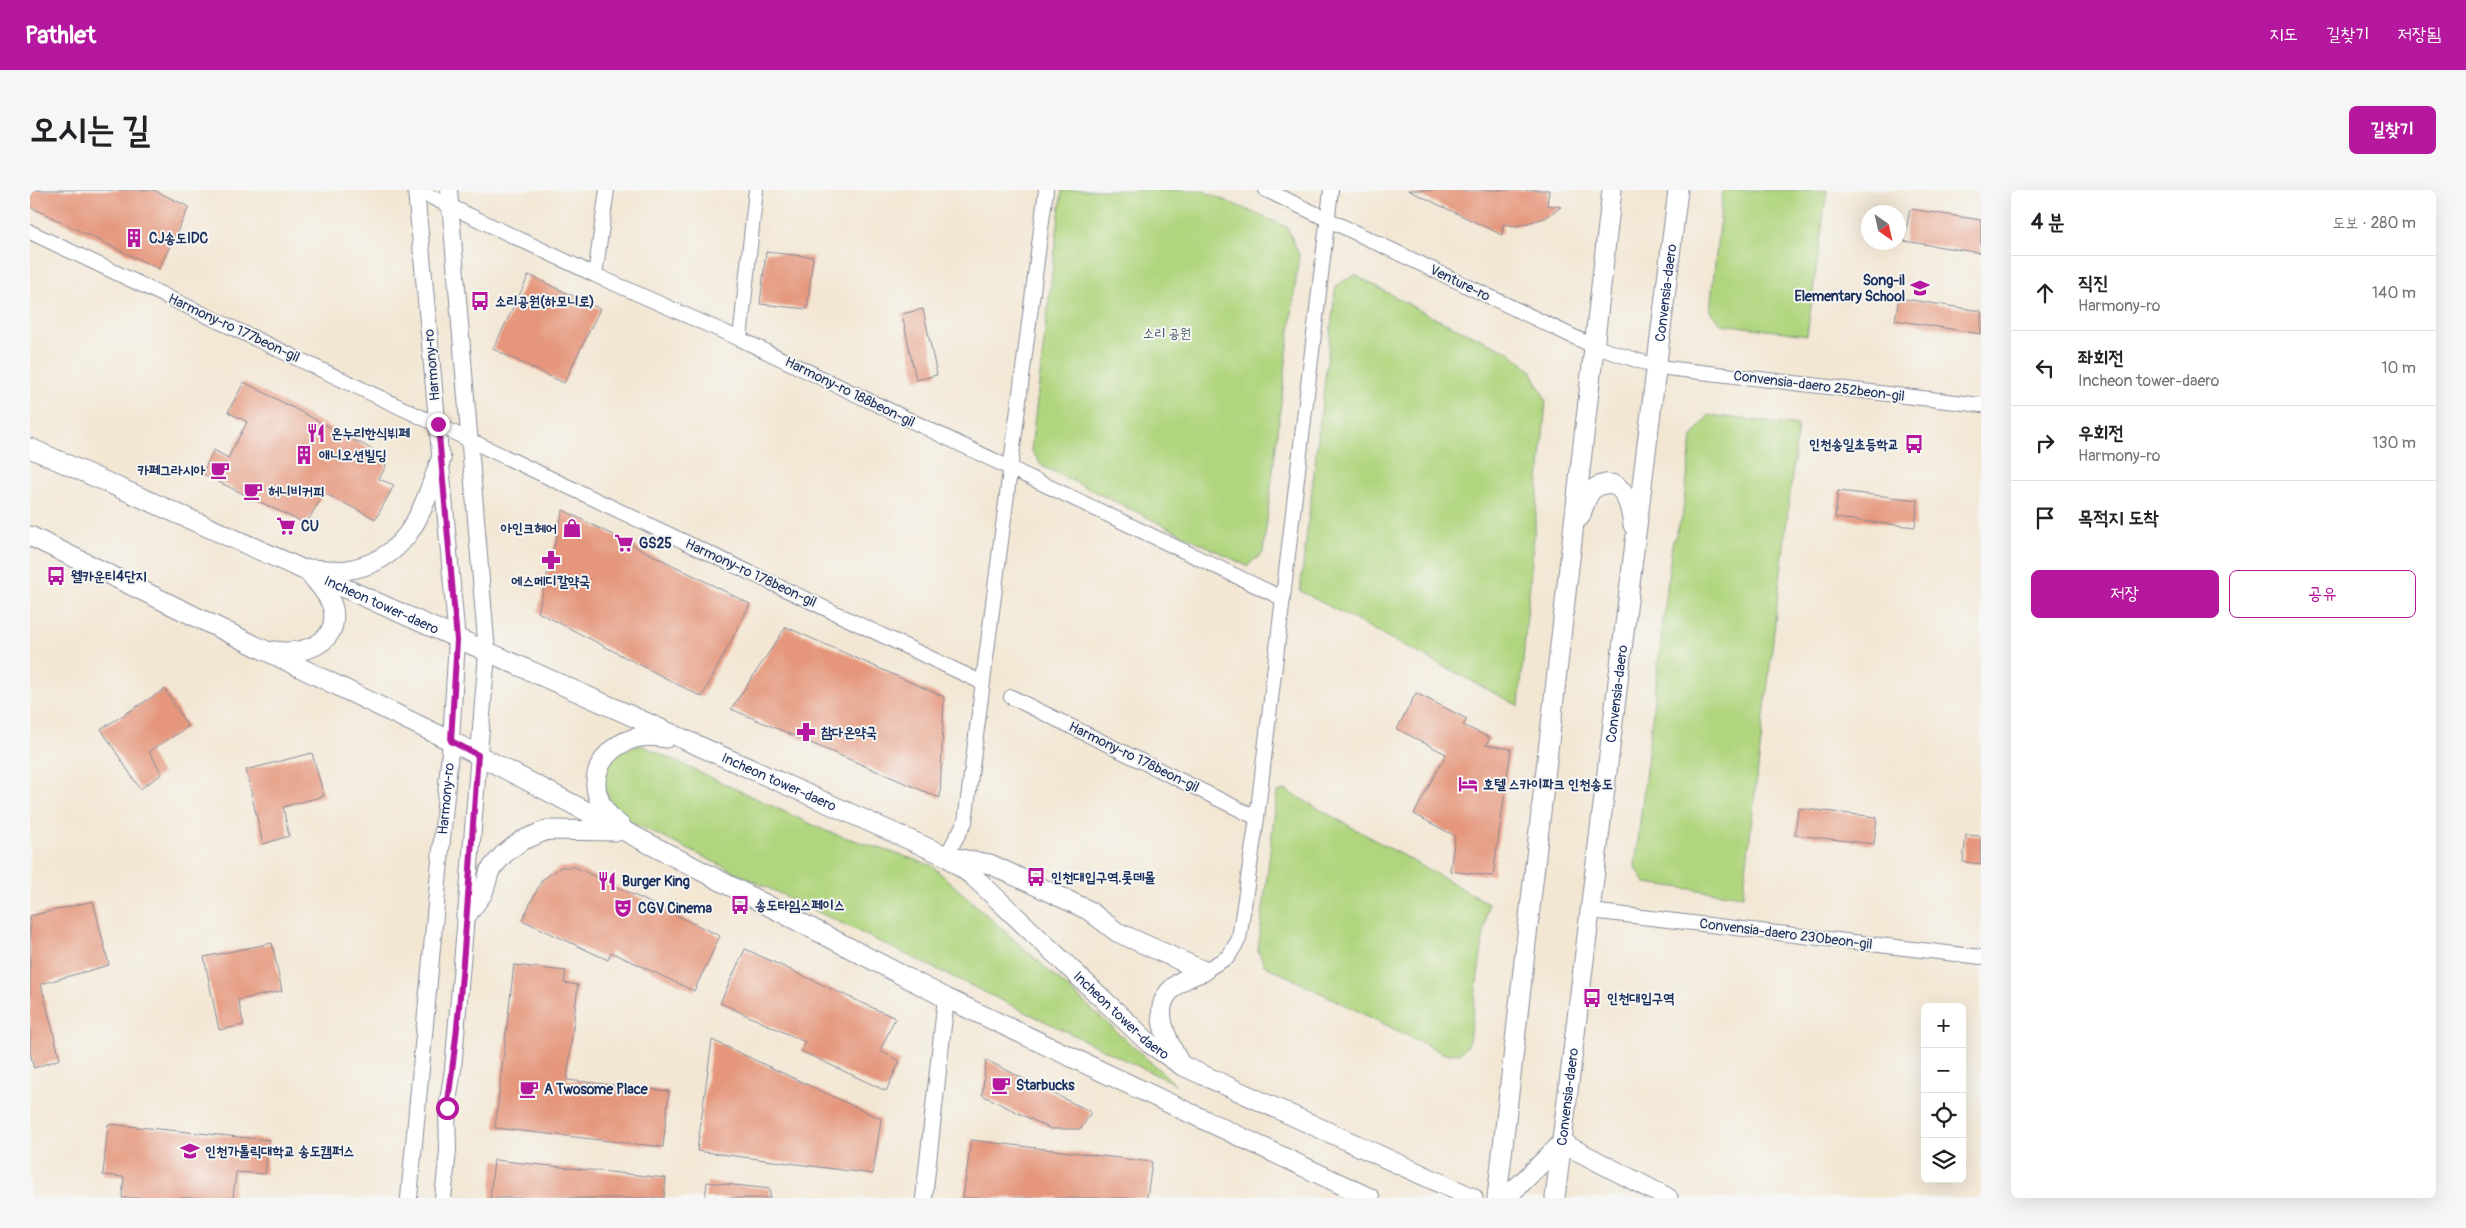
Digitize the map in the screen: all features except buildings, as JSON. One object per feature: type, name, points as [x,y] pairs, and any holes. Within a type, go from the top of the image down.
[{"type":"main road","points":[[1497,1198],[1612,190]]},
{"type":"main road","name":"Convensia-daero","points":[[1555,1198],[1658,367],[1678,190]]},
{"type":"main road","name":"Incheon tower-daero","points":[[30,448],[457,640],[946,856],[974,877],[1149,1043],[1181,1065],[1473,1198]]},
{"type":"main road","points":[[303,571],[346,571],[372,562],[400,544],[418,520],[441,459]]},
{"type":"main road","points":[[1573,539],[1592,491],[1599,485],[1609,484],[1618,487],[1631,508],[1636,544]]},
{"type":"main road","points":[[30,536],[451,741],[946,998],[1370,1198]]},
{"type":"main road","points":[[266,650],[303,652],[317,645],[328,633],[333,617],[333,609],[324,591],[303,571]]},
{"type":"main road","points":[[629,834],[617,823],[600,800],[596,785],[596,772],[601,760],[611,749],[625,740],[638,737],[664,738],[700,748]]},
{"type":"main road","points":[[466,916],[483,894],[490,870],[504,854],[521,841],[547,830],[629,834]]},
{"type":"main road","points":[[946,856],[990,864],[1088,910],[1117,932],[1204,971]]},
{"type":"main road","points":[[1165,954],[1174,964],[1177,973],[1173,987]]},
{"type":"main road","points":[[1181,1065],[1167,1040],[1160,1020],[1162,1003],[1173,987],[1183,978],[1204,971]]},
{"type":"main road","points":[[1506,1198],[1562,1143],[1668,1198]]},
{"type":"street","name":"Harmony-ro","points":[[410,1198],[451,741],[457,640],[416,190]]},
{"type":"street","name":"Harmony-ro 188beon-gil","points":[[416,190],[595,275],[740,339],[1282,598]]},
{"type":"street","name":"Harmony-ro","points":[[443,1198],[448,1151],[447,1108],[453,1069],[487,653],[449,190]]},
{"type":"street","points":[[595,275],[607,190]]},
{"type":"street","points":[[740,339],[756,190]]},
{"type":"street","points":[[946,856],[965,822],[1008,468],[1046,190]]},
{"type":"street","name":"Venture-ro","points":[[1266,190],[1593,346],[1658,367]]},
{"type":"street","points":[[1204,971],[1228,957],[1239,939],[1257,818],[1331,190]]},
{"type":"street","name":"Harmony-ro 177beon-gil","points":[[30,232],[438,424]]},
{"type":"street","name":"Convensia-daero 252beon-gil","points":[[1658,367],[1981,405]]},
{"type":"street","name":"Harmony-ro 178beon-gil","points":[[438,424],[983,683]]},
{"type":"street","name":"Harmony-ro 178beon-gil","points":[[1011,697],[1257,818]]},
{"type":"street","name":"Convensia-daero 230beon-gil","points":[[1590,911],[1981,957]]},
{"type":"street","points":[[924,1198],[946,998]]},
{"type":"green space","name":"소리 공원","points":[[1062,190],[1201,190],[1287,227],[1299,255],[1263,553],[1247,566],[1042,466],[1031,450]]},
{"type":"green space","points":[[1723,190],[1827,190],[1807,335],[1721,324],[1710,310]]},
{"type":"green space","points":[[1355,275],[1432,317],[1508,351],[1531,370],[1546,401],[1519,706],[1300,591],[1336,285]]},
{"type":"green space","points":[[1709,415],[1798,426],[1743,896],[1645,883],[1635,866],[1672,544],[1682,518],[1692,437]]},
{"type":"green space","points":[[641,745],[826,831],[931,865],[1175,1084],[625,819],[608,796],[603,779],[604,771],[618,753]]},
{"type":"green space","points":[[1285,790],[1488,903],[1469,1041],[1463,1050],[1457,1053],[1445,1054],[1264,965],[1258,951],[1277,792]]},
{"type":"place","name":"CJ송도IDC","points":[[134,238]]},
{"type":"place","name":"Song-il Elementary School","points":[[1920,288]]},
{"type":"place","name":"소리공원(하모니로)","points":[[480,301]]},
{"type":"place","name":"온누리한식뷔페","points":[[316,433]]},
{"type":"place","name":"인천송일초등학교","points":[[1914,444]]},
{"type":"place","name":"애니오션빌딩","points":[[304,455]]},
{"type":"place","name":"카페그라시아","points":[[220,470]]},
{"type":"place","name":"허니비커피","points":[[253,491]]},
{"type":"place","name":"CU","points":[[286,526]]},
{"type":"place","name":"아인크헤어","points":[[572,528]]},
{"type":"place","name":"GS25","points":[[624,543]]},
{"type":"place","name":"에스메디칼약국","points":[[551,560]]},
{"type":"place","name":"웰카운티4단지","points":[[56,576]]},
{"type":"place","name":"참다온약국","points":[[806,732]]},
{"type":"place","name":"호텔 스카이파크 인천송도","points":[[1468,784]]},
{"type":"place","name":"인천대입구역.롯데몰","points":[[1036,877]]},
{"type":"place","name":"Burger King","points":[[607,881]]},
{"type":"place","name":"송도타임스페이스","points":[[740,905]]},
{"type":"place","name":"CGV Cinema","points":[[623,908]]},
{"type":"place","name":"인천대입구역","points":[[1592,998]]},
{"type":"place","name":"Starbucks","points":[[1001,1085]]},
{"type":"place","name":"A Twosome Place","points":[[529,1089]]},
{"type":"place","name":"인천가톨릭대학교 송도캠퍼스","points":[[190,1151]]},
{"type":"route","points":[[438,424],[457,640],[451,741],[478,755],[453,1069],[447,1108]]}]
